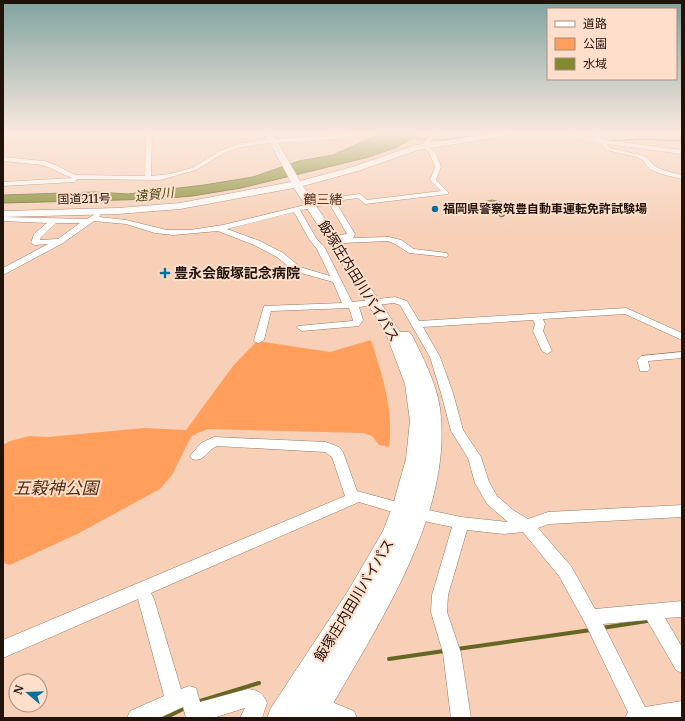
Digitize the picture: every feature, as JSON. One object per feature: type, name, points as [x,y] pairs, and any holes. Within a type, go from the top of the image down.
[{"type":"highway","name":"飯塚庄内田川バイパス","points":[[291,166],[379,302]]},
{"type":"highway","name":"国道211号","points":[[3,214],[103,212],[180,206],[355,169],[364,166]]},
{"type":"highway","name":"飯塚庄内田川バイパス","points":[[299,180],[344,239],[379,302],[402,354],[413,384],[419,421],[408,542],[389,580],[312,712]]},
{"type":"highway","name":"飯塚庄内田川バイパス","points":[[281,718],[376,568],[394,534],[411,511]]},
{"type":"street","points":[[51,166],[68,176],[75,177],[148,178],[171,176],[199,166]]},
{"type":"street","points":[[148,178],[149,166]]},
{"type":"street","points":[[344,239],[351,234],[332,202],[328,201],[360,196],[365,202],[446,193],[433,180],[438,166]]},
{"type":"street","points":[[651,166],[656,169],[682,177]]},
{"type":"street","points":[[3,184],[48,180],[132,178]]},
{"type":"street","points":[[3,219],[127,222],[168,232],[216,228],[260,219],[301,208],[358,320],[355,324],[302,328]]},
{"type":"street","points":[[3,272],[60,241],[103,212]]},
{"type":"street","points":[[54,221],[36,236],[35,242],[60,241]]},
{"type":"street","points":[[216,228],[257,243],[280,255],[297,269],[338,281]]},
{"type":"street","points":[[344,239],[390,239],[412,251],[444,255]]},
{"type":"street","points":[[259,340],[266,308],[351,304],[395,300],[404,303],[435,357],[447,393],[457,431],[474,457],[482,483],[492,500],[508,514],[526,526],[565,571],[594,624],[637,717],[682,710]]},
{"type":"street","points":[[416,324],[626,310],[682,337]]},
{"type":"street","points":[[537,316],[540,324],[538,331],[548,351]]},
{"type":"street","points":[[644,370],[642,360],[645,358],[682,355]]},
{"type":"street","points":[[197,456],[206,446],[217,441],[326,447],[334,450],[338,455],[353,499]]},
{"type":"street","points":[[3,649],[358,496],[461,523],[504,528],[526,526],[548,518],[682,511]]},
{"type":"street","points":[[461,523],[440,595],[439,612],[451,649],[461,718]]},
{"type":"street","points":[[146,599],[186,704],[194,714],[248,698],[254,699],[257,703],[256,710],[250,718]]},
{"type":"street","points":[[594,624],[652,612],[682,609]]},
{"type":"street","points":[[652,612],[682,664]]},
{"type":"street","points":[[137,718],[186,704]]},
{"type":"street","points":[[312,712],[347,718]]},
{"type":"green space","name":"五穀神公園","points":[[371,340],[386,393],[390,420],[389,447],[379,445],[372,436],[363,433],[209,429],[197,433],[191,437],[172,475],[160,489],[79,533],[10,565],[3,563],[3,445],[10,441],[30,436],[48,437],[144,428],[186,430],[233,366],[257,341],[330,352]]},
{"type":"water","name":"遠賀川","points":[[286,166],[333,166],[241,188],[192,196],[157,199],[3,203],[3,195],[95,192],[128,194],[204,185],[253,177]]},
{"type":"water","points":[[492,200],[508,205],[504,216],[501,217],[482,202]]},
{"type":"waterway","points":[[602,628],[647,621]]},
{"type":"waterway","points":[[457,649],[591,630]]},
{"type":"waterway","points":[[389,659],[444,651]]},
{"type":"waterway","points":[[197,702],[259,683]]},
{"type":"waterway","points":[[165,718],[185,708]]},
{"type":"tunnel","points":[[305,207],[326,201]]},
{"type":"place","name":"福岡県警察筑豊自動車運転免許試験場","points":[[435,209]]},
{"type":"place","name":"豊永会飯塚記念病院","points":[[165,273]]},
{"type":"district","name":"鶴三緒","points":[[323,199]]}]
